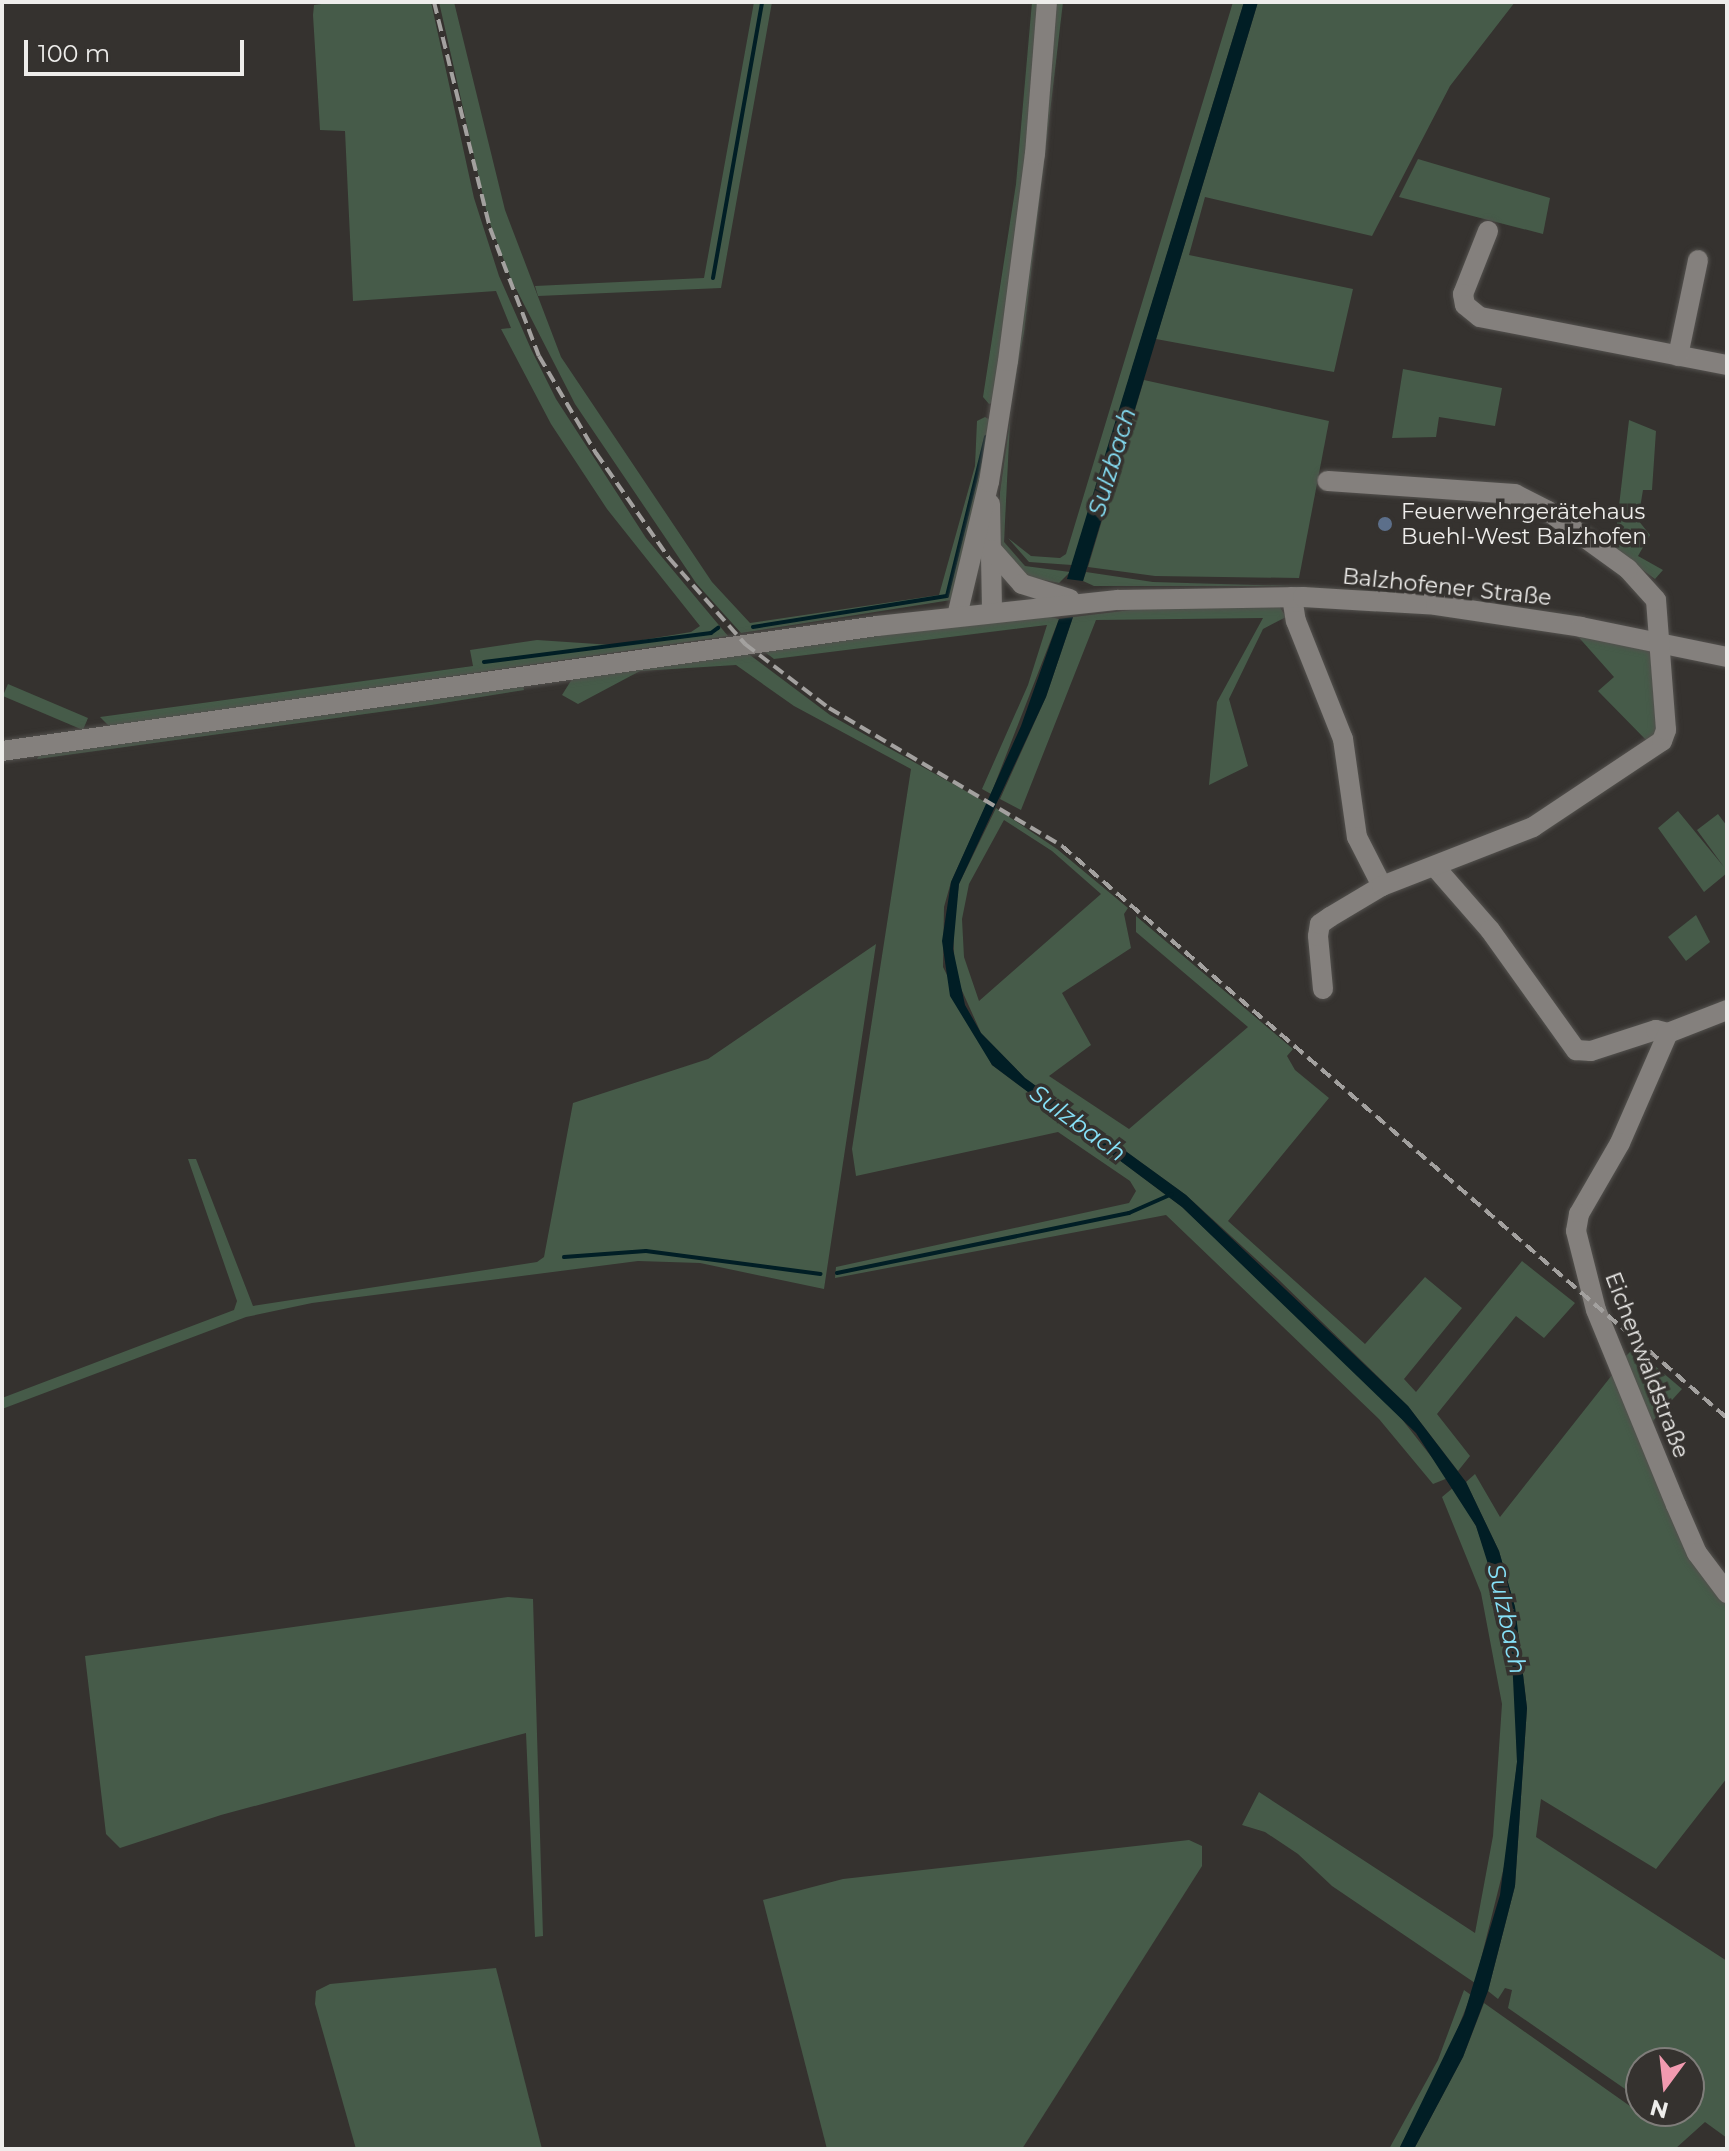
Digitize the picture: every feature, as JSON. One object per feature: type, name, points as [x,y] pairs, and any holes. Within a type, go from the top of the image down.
[{"type":"street","points":[[957,616],[989,482],[1035,154],[1047,2]]},
{"type":"street","points":[[1488,231],[1463,294],[1471,312],[1538,332],[1727,365]]},
{"type":"street","points":[[1678,356],[1698,260]]},
{"type":"street","points":[[1323,989],[1320,924],[1382,886],[1533,827],[1662,741],[1666,730],[1658,611],[1649,588],[1531,500],[1499,491],[1327,481]]},
{"type":"street","points":[[989,482],[992,612]]},
{"type":"street","points":[[992,550],[1022,584],[1052,600]]},
{"type":"street","points":[[1292,597],[1296,621],[1343,739],[1357,837],[1382,886]]},
{"type":"street","name":"Balzhofener Straße","points":[[2,751],[992,612],[1052,600],[1085,603],[1292,597],[1436,605],[1659,642],[1727,657]]},
{"type":"street","points":[[1435,867],[1490,930],[1576,1050],[1591,1051],[1656,1030],[1668,1033],[1727,1010]]},
{"type":"street","name":"Eichenwaldstraße","points":[[1668,1033],[1620,1143],[1579,1214],[1576,1238],[1596,1310],[1676,1505],[1697,1553],[1727,1593]]},
{"type":"green space","points":[[336,2],[431,2],[474,198],[499,276],[531,349],[556,399],[646,538],[728,636],[109,726],[100,717],[473,666],[470,650],[537,640],[612,645],[691,632],[700,626],[607,509],[551,424],[501,329],[511,328],[496,291],[353,301],[345,131],[320,130],[313,15],[314,5]]},
{"type":"green space","points":[[439,2],[454,2],[505,210],[561,357],[712,582],[750,623],[939,595],[975,466],[977,421],[985,417],[990,420],[990,438],[951,600],[741,633],[696,583],[575,404],[511,279],[488,218]]},
{"type":"green space","points":[[754,2],[772,2],[721,288],[538,296],[535,286],[704,278]]},
{"type":"green space","points":[[1032,2],[1040,2],[1030,131],[994,402],[989,404],[983,397],[1016,184]]},
{"type":"green space","points":[[1054,2],[1063,2],[1024,332],[1010,407]]},
{"type":"green space","points":[[1233,2],[1244,2],[1072,565],[1029,562],[1008,538],[1031,556],[1060,558],[1066,554]]},
{"type":"green space","points":[[1258,2],[1515,2],[1450,86],[1372,236],[1205,197],[1189,255],[1353,289],[1334,372],[1156,339]]},
{"type":"green space","points":[[1418,159],[1550,198],[1543,234],[1399,197]]},
{"type":"green space","points":[[1403,369],[1502,388],[1495,426],[1439,417],[1436,437],[1392,438]]},
{"type":"green space","points":[[1144,380],[1329,421],[1299,578],[1155,576],[1088,567]]},
{"type":"green space","points":[[1629,420],[1656,431],[1652,490],[1643,490],[1638,520],[1650,535],[1638,556],[1663,570],[1655,579],[1614,549]]},
{"type":"green space","points":[[1010,421],[1004,542],[1025,566],[1070,572],[1059,583],[1029,577],[999,545],[1000,492]]},
{"type":"green space","points":[[1086,572],[1153,582],[1293,586],[1094,586],[1083,581]]},
{"type":"green space","points":[[1278,604],[1286,617],[1263,629],[1229,699],[1248,766],[1209,785],[1217,702],[1263,618],[1096,620],[1021,810],[1000,799],[1046,697],[1073,617],[1164,606]]},
{"type":"green space","points":[[1047,616],[1059,619],[991,794],[982,789],[1028,685],[1047,625],[774,659],[761,649]]},
{"type":"green space","points":[[1574,632],[1650,647],[1657,737],[1648,742],[1598,691],[1614,677]]},
{"type":"green space","points":[[746,652],[830,715],[987,803],[951,882],[944,907],[943,967],[992,1065],[1182,1207],[1390,1404],[1448,1478],[1433,1484],[1379,1419],[1166,1215],[835,1278],[836,1267],[1129,1203],[1136,1191],[1130,1181],[1058,1132],[856,1176],[852,1149],[911,769],[794,706],[736,665],[640,671],[578,704],[562,695],[572,679]]},
{"type":"green space","points":[[8,684],[88,718],[83,730],[3,696]]},
{"type":"green space","points":[[523,686],[524,690],[431,705],[37,759],[42,751]]},
{"type":"green space","points":[[996,808],[1057,849],[1128,908],[1124,914],[1131,948],[1062,993],[1091,1045],[1049,1076],[1129,1129],[1248,1027],[1136,932],[1136,916],[1293,1049],[1287,1056],[1295,1070],[1329,1098],[1228,1221],[1365,1344],[1425,1277],[1462,1308],[1404,1379],[1416,1392],[1522,1261],[1575,1303],[1544,1338],[1516,1316],[1437,1414],[1470,1456],[1458,1471],[1408,1406],[1278,1279],[1186,1195],[1025,1078],[981,1033],[955,975],[953,928],[959,884]],"holes":[[[1004,820],[1052,851],[1101,894],[979,1001],[964,957],[962,919],[969,884]]]},
{"type":"green space","points":[[1678,811],[1724,867],[1697,830],[1718,814],[1727,826],[1727,873],[1704,892],[1658,828]]},
{"type":"green space","points":[[1696,915],[1710,942],[1686,961],[1668,937]]},
{"type":"green space","points":[[876,944],[824,1289],[700,1263],[638,1261],[312,1303],[246,1317],[2,1409],[2,1398],[234,1310],[237,1301],[188,1159],[196,1159],[253,1306],[537,1262],[544,1257],[573,1103],[708,1059]]},
{"type":"green space","points":[[1634,1348],[1682,1389],[1652,1422],[1625,1357]]},
{"type":"green space","points":[[1616,1370],[1727,1602],[1727,1778],[1656,1869],[1541,1799],[1536,1837],[1727,1961],[1727,2138],[1705,2122],[1705,2047],[1625,2047],[1625,2089],[1508,2008],[1512,1990],[1505,1988],[1498,1999],[1488,1991],[1515,1886],[1527,1708],[1515,1607],[1499,1551],[1466,1482],[1475,1474],[1500,1517]]},
{"type":"green space","points":[[1454,1487],[1476,1526],[1499,1591],[1516,1677],[1517,1762],[1507,1855],[1475,1983],[1332,1886],[1298,1854],[1265,1832],[1242,1825],[1259,1792],[1475,1933],[1493,1836],[1502,1704],[1481,1593],[1442,1497]]},
{"type":"green space","points":[[508,1597],[533,1599],[543,1936],[535,1937],[526,1733],[221,1815],[120,1848],[106,1834],[85,1656]]},
{"type":"green space","points":[[1189,1840],[1202,1846],[1202,1866],[1022,2149],[827,2149],[763,1900],[843,1879]]},
{"type":"green space","points":[[496,1968],[542,2149],[356,2149],[315,2004],[316,1991],[330,1984]]},
{"type":"green space","points":[[1464,1990],[1471,1995],[1445,2061],[1399,2149],[1389,2149],[1438,2060]]},
{"type":"green space","points":[[1484,2003],[1625,2103],[1625,2127],[1699,2127],[1675,2149],[1414,2149],[1463,2057]]},
{"type":"water","name":"Sulzbach","points":[[1244,2],[1258,2],[1083,581],[1067,579]]},
{"type":"water","name":"Sulzbach","points":[[1073,617],[1046,697],[959,884],[953,949],[965,1005],[981,1033],[1025,1078],[1186,1195],[1408,1406],[1466,1482],[1499,1551],[1515,1607],[1527,1708],[1515,1886],[1488,1991],[1463,2057],[1414,2149],[1399,2149],[1464,2015],[1500,1895],[1517,1762],[1511,1637],[1476,1526],[1416,1433],[1182,1207],[992,1065],[950,996],[942,941],[951,882],[1021,726],[1059,619]]},
{"type":"waterway","points":[[713,278],[762,2]]},
{"type":"waterway","points":[[753,627],[947,596],[986,437]]},
{"type":"waterway","points":[[484,662],[711,633],[718,628]]},
{"type":"waterway","points":[[837,1273],[1129,1213],[1172,1194]]},
{"type":"waterway","points":[[564,1257],[646,1251],[820,1274]]},
{"type":"railway","points":[[434,2],[490,228],[539,356],[596,453],[669,558],[745,644],[829,708],[1062,846],[1727,1418]]},
{"type":"place","name":"Feuerwehrgerätehaus Buehl-West Balzhofen","points":[[1385,524]]}]
